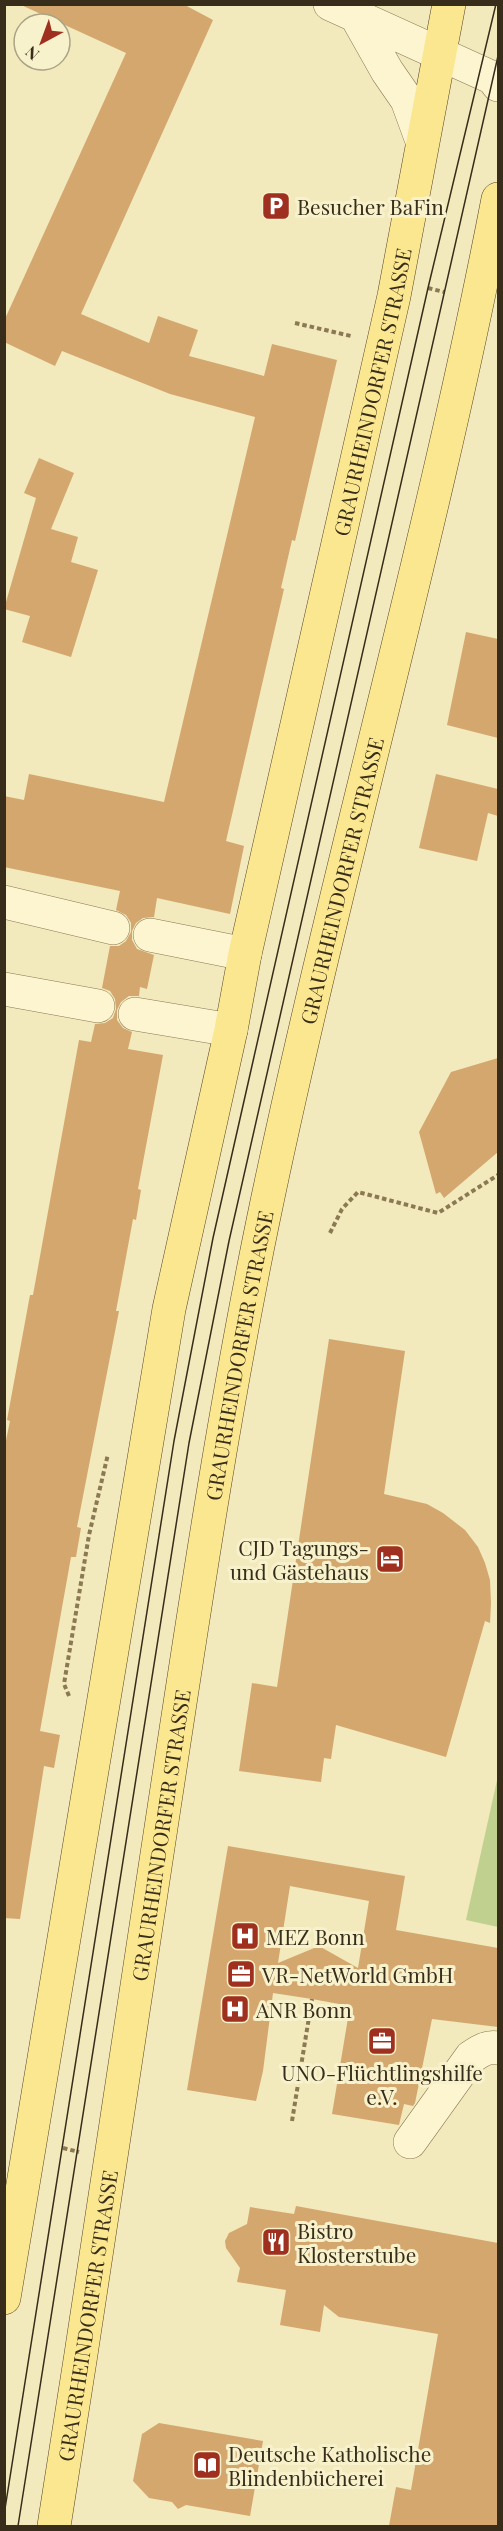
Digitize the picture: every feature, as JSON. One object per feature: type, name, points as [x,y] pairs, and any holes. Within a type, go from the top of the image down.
[{"type":"main road","name":"GRAURHEINDORFER STRASSE","points":[[4,2298],[169,1309],[231,1030],[245,954],[394,296],[448,4]]},
{"type":"main road","name":"GRAURHEINDORFER STRASSE","points":[[54,2526],[228,1397],[269,1192],[343,868],[452,423],[498,199]]},
{"type":"street","points":[[343,10],[497,79]]},
{"type":"street","points":[[343,10],[407,100],[422,141]]},
{"type":"street","points":[[4,902],[113,928]]},
{"type":"street","points":[[150,935],[245,954]]},
{"type":"street","points":[[4,989],[98,1006]]},
{"type":"street","points":[[135,1014],[231,1030]]},
{"type":"street","points":[[410,2142],[471,2057],[482,2050],[498,2048]]},
{"type":"path","points":[[422,286],[451,293]]},
{"type":"path","points":[[295,324],[352,336]]},
{"type":"path","points":[[330,1233],[342,1209],[358,1192],[438,1213],[498,1175]]},
{"type":"path","points":[[292,2121],[312,1999]]},
{"type":"path","points":[[56,2147],[86,2153]]},
{"type":"green space","points":[[498,1776],[498,1927],[466,1920]]},
{"type":"building","points":[[19,4],[183,4],[213,20],[81,314],[149,343],[158,316],[198,330],[189,356],[264,376],[272,344],[337,360],[295,541],[292,540],[281,588],[284,589],[226,841],[244,846],[230,914],[157,898],[154,917],[143,918],[136,923],[132,931],[132,940],[137,949],[154,955],[147,989],[140,987],[139,996],[129,996],[121,1002],[117,1010],[117,1020],[123,1028],[132,1032],[128,1049],[163,1055],[138,1189],[141,1190],[136,1220],[133,1219],[116,1311],[119,1311],[77,1527],[81,1528],[76,1557],[71,1557],[40,1731],[60,1735],[54,1768],[44,1766],[20,1919],[4,1918],[4,1450],[10,1421],[7,1420],[30,1295],[33,1295],[79,1040],[91,1042],[95,1024],[105,1023],[113,1018],[116,1009],[115,999],[110,991],[102,988],[110,946],[119,946],[126,941],[131,932],[131,923],[126,915],[116,910],[120,891],[4,867],[4,796],[24,800],[29,774],[164,802],[255,417],[170,394],[62,351],[55,366],[4,342],[4,321],[126,53],[72,28],[72,12],[36,12]]},
{"type":"building","points":[[39,458],[74,473],[51,529],[78,537],[71,562],[98,570],[71,657],[22,642],[30,616],[4,609],[36,498],[24,493]]},
{"type":"building","points":[[466,632],[498,639],[498,738],[447,725]]},
{"type":"building","points":[[436,774],[498,789],[498,816],[488,813],[477,861],[419,848]]},
{"type":"building","points":[[498,1058],[498,1152],[444,1198],[440,1192],[436,1194],[419,1132],[451,1072]]},
{"type":"building","name":"CJD Tagungs- und Gästehaus","points":[[329,1339],[405,1351],[384,1494],[427,1504],[465,1530],[478,1547],[485,1563],[490,1580],[491,1603],[490,1623],[485,1621],[446,1757],[336,1725],[331,1759],[324,1758],[321,1782],[239,1771],[252,1683],[277,1687]]},
{"type":"building","points":[[228,1846],[405,1876],[396,1930],[498,1948],[498,2027],[432,2019],[415,2103],[413,2106],[404,2104],[399,2125],[332,2114],[350,2006],[312,1999],[273,1993],[263,2071],[256,2101],[187,2090]],"holes":[[[290,1886],[369,1901],[358,1968],[319,1946],[278,1963]]]},
{"type":"building","points":[[296,2206],[498,2243],[498,2526],[389,2526],[396,2487],[411,2490],[438,2334],[339,2317],[324,2305],[320,2332],[280,2325],[286,2290],[237,2282],[240,2268],[226,2248],[225,2241],[229,2233],[247,2224],[250,2207],[294,2214]]},
{"type":"building","name":"Deutsche Katholische Blindenbücherei","points":[[159,2423],[263,2441],[250,2516],[186,2505],[178,2509],[172,2502],[149,2498],[133,2481],[142,2434]]},
{"type":"tram line","points":[[4,2515],[174,1441],[213,1238],[428,288],[496,4]]},
{"type":"tram line","points":[[18,2526],[189,1443],[229,1241],[498,56]]},
{"type":"place","name":"Besucher BaFin","points":[[276,206]]},
{"type":"place","name":"CJD Tagungs- und Gästehaus","points":[[390,1559]]},
{"type":"place","name":"MEZ Bonn","points":[[245,1936]]},
{"type":"place","name":"VR-NetWorld GmbH","points":[[241,1974]]},
{"type":"place","name":"ANR Bonn","points":[[235,2009]]},
{"type":"place","name":"UNO-Flüchtlingshilfe e.V.","points":[[382,2041]]},
{"type":"place","name":"Bistro Klosterstube","points":[[276,2242]]},
{"type":"place","name":"Deutsche Katholische Blindenbücherei","points":[[207,2465]]}]
